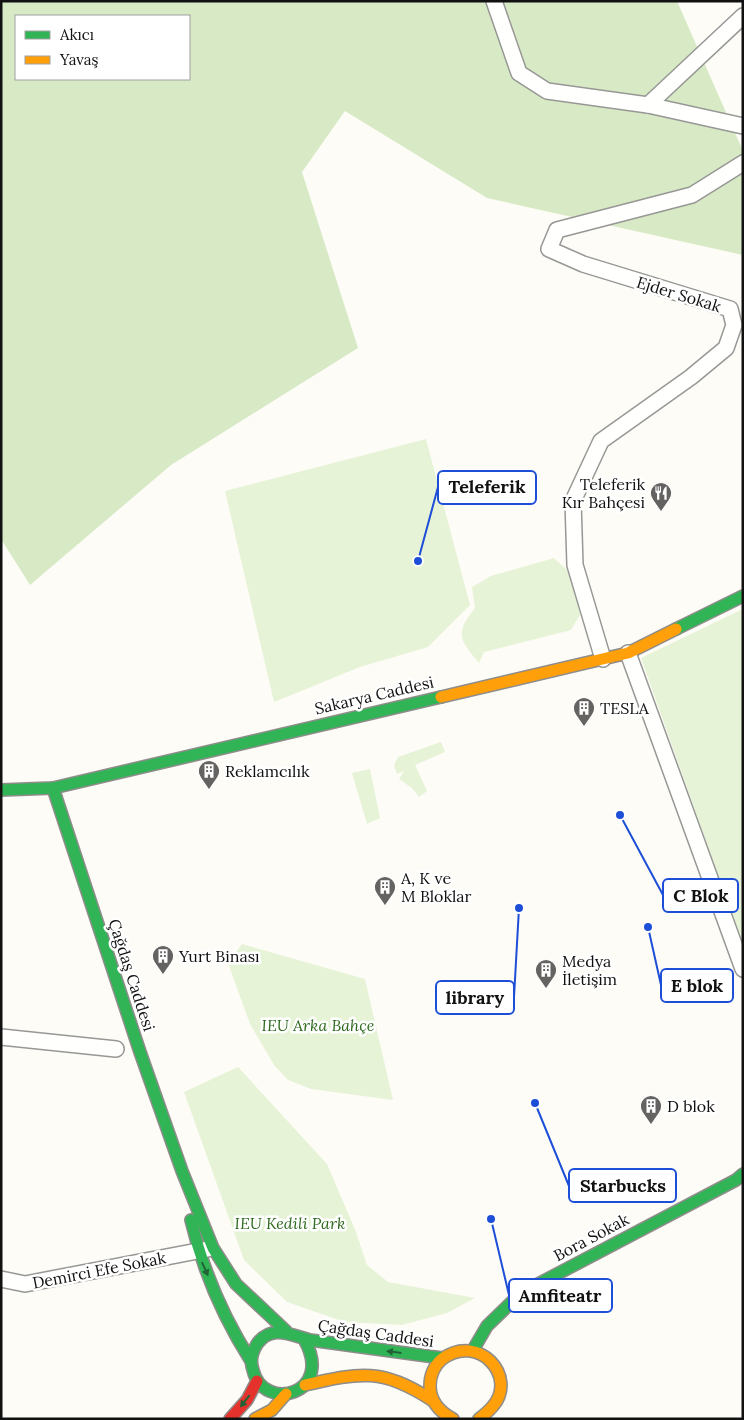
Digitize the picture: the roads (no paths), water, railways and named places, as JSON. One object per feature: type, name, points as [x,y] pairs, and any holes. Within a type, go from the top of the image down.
[{"type":"main road","name":"Sakarya Caddesi","points":[[1,790],[54,788],[628,653],[743,596]]},
{"type":"main road","name":"Çağdaş Caddesi","points":[[54,788],[140,1052],[182,1171],[213,1248],[236,1284],[286,1331],[304,1339],[442,1358]]},
{"type":"main road","name":"Çağdaş Caddesi","points":[[182,1171],[197,1251],[236,1338],[251,1361],[252,1372],[257,1381]]},
{"type":"main road","name":"Bora Sokak","points":[[473,1350],[487,1326],[520,1293],[736,1180],[743,1174]]},
{"type":"main road","points":[[251,1361],[258,1342],[276,1332],[286,1331]]},
{"type":"main road","name":"Çağdaş Caddesi","points":[[304,1339],[311,1347],[314,1366],[312,1376],[305,1385]]},
{"type":"main road","points":[[432,1400],[430,1377],[442,1358],[452,1352],[473,1350],[492,1361],[498,1370],[501,1392],[497,1403],[496,1419]]},
{"type":"main road","points":[[230,1419],[247,1400],[257,1381],[265,1389],[275,1394],[286,1394],[296,1391],[305,1385],[344,1376],[376,1374],[406,1383],[432,1400],[448,1418]]},
{"type":"main road","points":[[255,1419],[272,1410],[286,1394]]},
{"type":"main road","points":[[479,1419],[490,1412],[497,1403]]},
{"type":"street","points":[[494,1],[519,73],[548,91],[648,105],[743,126]]},
{"type":"street","points":[[648,105],[743,16]]},
{"type":"street","name":"Ejder Sokak","points":[[603,659],[575,566],[572,501],[601,440],[691,377],[726,348],[738,324],[730,309],[583,264],[549,249],[556,230],[692,195],[743,163]]},
{"type":"street","points":[[628,653],[743,969]]},
{"type":"street","points":[[1,1037],[116,1049]]},
{"type":"street","name":"Demirci Efe Sokak","points":[[1,1279],[25,1284],[213,1248]]},
{"type":"place","name":"Teleferik Kır Bahçesi","points":[[661,512]]},
{"type":"place","name":"Teleferik","points":[[418,561]]},
{"type":"place","name":"TESLA","points":[[584,727]]},
{"type":"place","name":"Reklamcılık","points":[[209,790]]},
{"type":"place","name":"C Blok","points":[[620,815]]},
{"type":"place","name":"A, K ve M Bloklar","points":[[385,906]]},
{"type":"place","name":"library","points":[[519,908]]},
{"type":"place","name":"E blok","points":[[648,927]]},
{"type":"place","name":"Yurt Binası","points":[[163,975]]},
{"type":"place","name":"Medya İletişim","points":[[546,989]]},
{"type":"place","name":"Starbucks","points":[[535,1103]]},
{"type":"place","name":"D blok","points":[[651,1125]]},
{"type":"place","name":"Amfiteatr","points":[[491,1219]]},
{"type":"park label","name":"IEU Arka Bahçe","points":[[318,1025]]},
{"type":"park label","name":"IEU Kedili Park","points":[[290,1223]]}]
